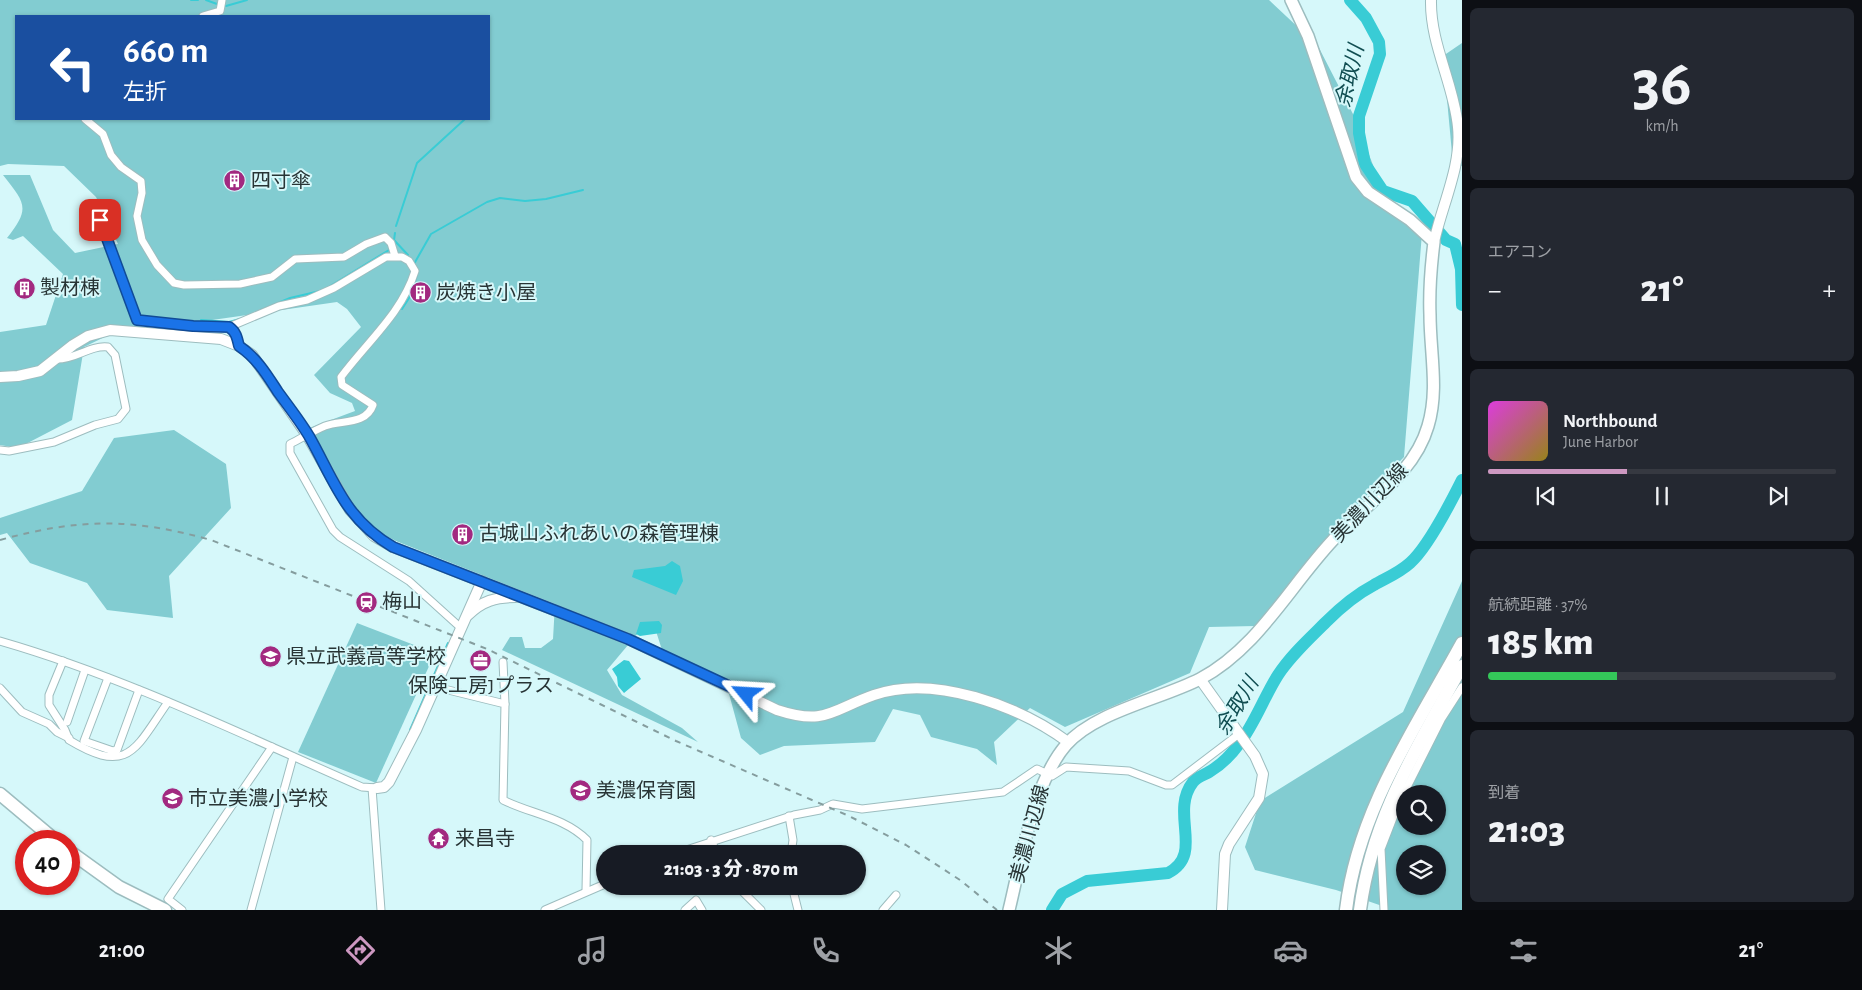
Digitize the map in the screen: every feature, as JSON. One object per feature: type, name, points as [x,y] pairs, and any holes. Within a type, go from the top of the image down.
[{"type":"highway","points":[[1346,910],[1359,847],[1378,797],[1398,755],[1462,643]]},
{"type":"highway","points":[[1360,910],[1372,851],[1393,792],[1412,754],[1462,666]]},
{"type":"highway","points":[[0,794],[43,830]]},
{"type":"highway","points":[[80,859],[120,887],[165,910]]},
{"type":"main road","points":[[1291,0],[1317,59],[1356,177],[1368,192],[1410,220],[1434,239]]},
{"type":"main road","name":"美濃川辺線","points":[[1009,910],[1038,793],[1047,773],[1068,742],[1095,722],[1200,678],[1234,658],[1256,636],[1332,541],[1396,479],[1419,450],[1428,427],[1434,382],[1430,315],[1434,239]]},
{"type":"street","points":[[206,15],[220,11],[222,0]]},
{"type":"street","points":[[1431,0],[1434,29],[1454,101],[1459,129],[1454,172],[1434,239]]},
{"type":"street","points":[[86,120],[103,134],[111,155],[121,167],[141,181],[142,193],[137,216],[142,240],[157,265],[174,283],[226,286],[240,284],[272,277],[295,258],[322,260],[344,257],[366,244],[385,237],[391,243],[395,256]]},
{"type":"street","points":[[94,211],[105,229],[137,320],[193,326],[229,327],[279,306],[307,300],[334,288],[386,257],[395,256],[409,261],[415,270],[410,285],[389,322],[341,377],[342,385],[373,405],[372,410],[359,419],[327,425],[308,434],[290,444],[290,453],[333,530],[340,538],[409,581],[460,628]]},
{"type":"street","points":[[229,327],[236,334],[239,346]]},
{"type":"street","points":[[0,377],[18,376],[40,371],[80,341],[110,330],[221,339],[239,346],[252,355],[308,434],[350,510],[374,536],[393,547],[628,639],[777,710],[794,716],[810,718],[826,715],[874,695],[893,690],[950,692],[977,696],[998,703],[1068,742]]},
{"type":"street","points":[[0,450],[9,451],[54,442],[95,425],[118,419],[126,409],[115,355],[108,347],[96,346],[64,360],[56,359]]},
{"type":"street","points":[[0,641],[63,661],[139,690],[362,787],[384,787],[389,782],[436,687],[460,628],[482,582]]},
{"type":"street","points":[[466,618],[486,601],[503,597],[522,597]]},
{"type":"street","points":[[63,661],[49,694],[49,706],[67,736],[85,749],[104,757],[119,757],[138,745],[168,702]]},
{"type":"street","points":[[503,662],[505,704],[503,800],[547,816],[581,834],[587,840],[586,890]]},
{"type":"street","points":[[67,722],[85,670]]},
{"type":"street","points":[[108,678],[84,740],[94,744],[114,751],[117,750],[139,690]]},
{"type":"street","points":[[1200,678],[1260,763],[1263,774],[1259,798],[1229,844],[1225,854],[1222,910]]},
{"type":"street","points":[[1384,910],[1381,849],[1398,806],[1442,718],[1462,686]]},
{"type":"street","points":[[436,687],[505,704]]},
{"type":"street","points":[[0,688],[22,712],[49,724],[58,732],[92,748],[94,744]]},
{"type":"street","points":[[698,845],[789,816],[820,810],[834,804],[862,809],[1003,792],[1037,769],[1052,776],[1066,767],[1129,771],[1166,785],[1172,785],[1242,737]]},
{"type":"street","points":[[182,910],[168,899],[272,747]]},
{"type":"street","points":[[251,910],[293,756]]},
{"type":"street","points":[[374,788],[380,910]]},
{"type":"street","points":[[789,816],[793,834],[792,845]]},
{"type":"street","points":[[711,840],[714,845]]},
{"type":"street","points":[[545,910],[596,887]]},
{"type":"street","points":[[747,895],[761,910]]},
{"type":"street","points":[[794,895],[798,910]]},
{"type":"street","points":[[883,910],[896,895]]},
{"type":"street","points":[[685,910],[696,900],[702,910]]},
{"type":"shaded area","points":[[0,0],[1269,0],[1318,46],[1354,116],[1385,196],[1422,233],[1404,457],[1337,526],[1255,626],[1209,627],[1190,673],[1065,727],[1030,708],[994,742],[997,765],[977,749],[931,737],[920,715],[893,709],[875,742],[784,746],[760,755],[741,738],[725,679],[662,650],[655,628],[644,626],[607,670],[622,695],[682,728],[698,742],[502,650],[510,637],[522,637],[525,648],[541,648],[553,639],[555,604],[396,541],[376,531],[359,516],[304,430],[355,411],[352,403],[330,393],[314,375],[361,327],[347,309],[337,302],[198,322],[123,328],[84,347],[72,420],[18,448],[0,445],[0,332],[46,325],[63,274],[23,236],[13,240],[7,238],[20,219],[22,206],[16,192],[3,175],[30,175],[53,230],[75,253],[118,244],[96,197],[64,166],[8,164],[0,166]]},
{"type":"shaded area","points":[[1462,43],[1462,166],[1453,164],[1443,56]]},
{"type":"shaded area","points":[[174,430],[226,464],[231,508],[169,576],[173,618],[107,610],[87,583],[30,563],[7,533],[0,535],[0,518],[82,491],[114,438]]},
{"type":"shaded area","points":[[672,561],[680,566],[683,581],[676,595],[632,577],[634,570],[665,566]]},
{"type":"shaded area","points":[[1462,581],[1462,910],[1380,910],[1388,908],[1336,890],[1255,870],[1245,847],[1260,801],[1403,712]]},
{"type":"shaded area","points":[[659,621],[662,625],[661,633],[640,636],[636,634],[640,622]]},
{"type":"shaded area","points":[[357,623],[435,653],[376,783],[298,752]]},
{"type":"shaded area","points":[[624,660],[629,661],[641,679],[624,693],[618,686],[617,677],[612,669]]},
{"type":"waterway","points":[[191,0],[198,0]]},
{"type":"waterway","points":[[206,0],[217,4]]},
{"type":"waterway","points":[[226,6],[247,0]]},
{"type":"waterway","name":"余取川","points":[[1350,0],[1366,18],[1379,42],[1380,54],[1359,116],[1359,133],[1365,164],[1383,191],[1412,201],[1446,240],[1455,244],[1461,269],[1462,305]]},
{"type":"waterway","points":[[396,226],[417,163],[464,120]]},
{"type":"waterway","points":[[414,264],[431,234],[487,202],[500,198],[525,201],[546,199],[583,190]]},
{"type":"waterway","points":[[395,233],[394,240],[408,255]]},
{"type":"waterway","points":[[327,288],[389,250]]},
{"type":"waterway","points":[[402,309],[411,295],[417,275]]},
{"type":"waterway","points":[[261,310],[290,298],[320,291]]},
{"type":"waterway","points":[[201,320],[229,322],[240,319]]},
{"type":"waterway","name":"余取川","points":[[1052,910],[1062,894],[1087,881],[1168,873],[1179,865],[1184,855],[1186,844],[1184,807],[1187,794],[1193,782],[1218,766],[1236,748],[1245,736],[1278,675],[1307,641],[1349,602],[1401,570],[1417,556],[1438,524],[1462,480]]},
{"type":"waterway","points":[[410,730],[448,643]]},
{"type":"railway","points":[[0,540],[56,528],[106,524],[156,528],[211,540],[487,649],[676,741],[849,816],[906,845],[960,880],[997,910]]},
{"type":"place","name":"四寸傘","points":[[235,181]]},
{"type":"place","name":"製材棟","points":[[24,288]]},
{"type":"place","name":"炭焼き小屋","points":[[420,293]]},
{"type":"place","name":"古城山ふれあいの森管理棟","points":[[463,534]]},
{"type":"place","name":"梅山","points":[[366,602]]},
{"type":"place","name":"県立武義高等学校","points":[[270,657]]},
{"type":"place","name":"保険工房Jプラス","points":[[481,660]]},
{"type":"place","name":"美濃保育園","points":[[580,791]]},
{"type":"place","name":"市立美濃小学校","points":[[172,799]]},
{"type":"place","name":"来昌寺","points":[[439,839]]},
{"type":"route","points":[[100,220],[105,229],[137,320],[193,326],[229,327],[233,330],[239,346],[252,355],[308,434],[350,510],[360,524],[374,536],[393,547],[628,639],[746,694]]}]
